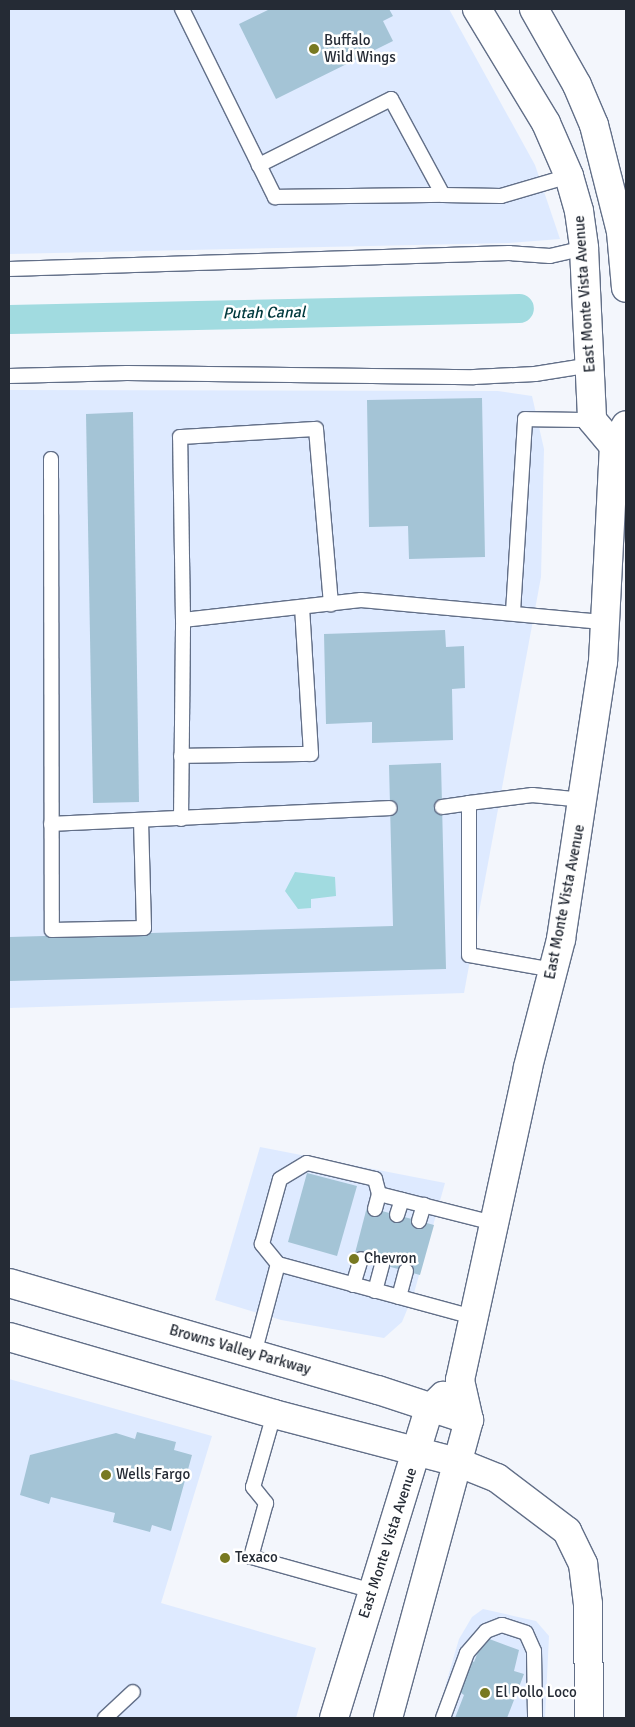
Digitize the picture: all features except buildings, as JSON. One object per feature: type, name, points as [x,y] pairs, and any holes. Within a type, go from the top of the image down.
[{"type":"main road","name":"East Monte Vista Avenue","points":[[388,1718],[444,1519],[469,1420],[460,1380],[494,1223],[553,970],[584,800],[603,662],[620,436],[592,420],[591,365],[584,248],[579,211],[569,176],[546,123],[477,9]]},
{"type":"main road","points":[[534,9],[577,85],[594,125],[620,232],[626,288]]},
{"type":"main road","name":"Browns Valley Parkway","points":[[9,1283],[378,1390],[429,1410],[469,1420]]},
{"type":"main road","points":[[9,1337],[274,1414],[457,1462],[497,1478],[567,1531],[583,1564],[587,1596],[589,1718]]},
{"type":"main road","name":"East Monte Vista Avenue","points":[[334,1718],[429,1410],[460,1380]]},
{"type":"lane","points":[[182,9],[275,198],[443,195],[502,196],[569,176]]},
{"type":"lane","points":[[259,165],[391,99],[443,195]]},
{"type":"lane","points":[[9,269],[509,253],[550,256],[584,248]]},
{"type":"lane","points":[[9,376],[127,373],[474,378],[535,374],[591,365]]},
{"type":"lane","points":[[513,612],[525,419],[592,420]]},
{"type":"lane","points":[[181,819],[183,620],[180,437],[316,429],[331,604]]},
{"type":"lane","points":[[51,459],[52,930],[144,928],[141,820]]},
{"type":"lane","points":[[183,620],[361,600],[513,612],[606,622]]},
{"type":"lane","points":[[182,756],[311,754],[302,607]]},
{"type":"lane","points":[[442,807],[532,795],[584,800]]},
{"type":"lane","points":[[469,803],[469,955],[553,970]]},
{"type":"lane","points":[[51,824],[390,808]]},
{"type":"lane","points":[[375,1209],[379,1194],[375,1179],[307,1163],[280,1179],[262,1244],[278,1264],[473,1317]]},
{"type":"lane","points":[[379,1194],[494,1223]]},
{"type":"lane","points":[[396,1215],[402,1200]]},
{"type":"lane","points":[[419,1221],[424,1205]]},
{"type":"lane","points":[[353,1285],[361,1259]]},
{"type":"lane","points":[[254,1354],[278,1264]]},
{"type":"lane","points":[[374,1291],[382,1264]]},
{"type":"lane","points":[[399,1297],[406,1271]]},
{"type":"lane","points":[[274,1414],[253,1487],[266,1503],[251,1557],[373,1591]]},
{"type":"lane","points":[[443,1718],[468,1654],[486,1631],[502,1625],[526,1633],[534,1651],[535,1718]]},
{"type":"lane","points":[[105,1718],[133,1692]]},
{"type":"shaded area","points":[[9,9],[449,9],[535,165],[560,239],[509,243],[9,254]]},
{"type":"shaded area","points":[[9,390],[498,391],[532,396],[544,449],[541,577],[464,993],[9,1008]]},
{"type":"shaded area","points":[[260,1147],[445,1183],[414,1293],[402,1322],[384,1338],[281,1320],[215,1300]]},
{"type":"shaded area","points":[[9,1379],[212,1436],[161,1603],[316,1648],[296,1718],[9,1718]]},
{"type":"shaded area","points":[[483,1609],[536,1621],[549,1636],[545,1718],[436,1718],[459,1639],[472,1617]]},
{"type":"water","points":[[295,872],[335,877],[336,896],[311,899],[311,908],[298,909],[285,891]]},
{"type":"waterway","name":"Putah Canal","points":[[9,319],[519,308]]},
{"type":"place","name":"Buffalo Wild Wings","points":[[314,49]]},
{"type":"place","name":"Chevron","points":[[354,1259]]},
{"type":"place","name":"Wells Fargo","points":[[106,1475]]},
{"type":"place","name":"Texaco","points":[[225,1558]]},
{"type":"place","name":"El Pollo Loco","points":[[485,1693]]}]
